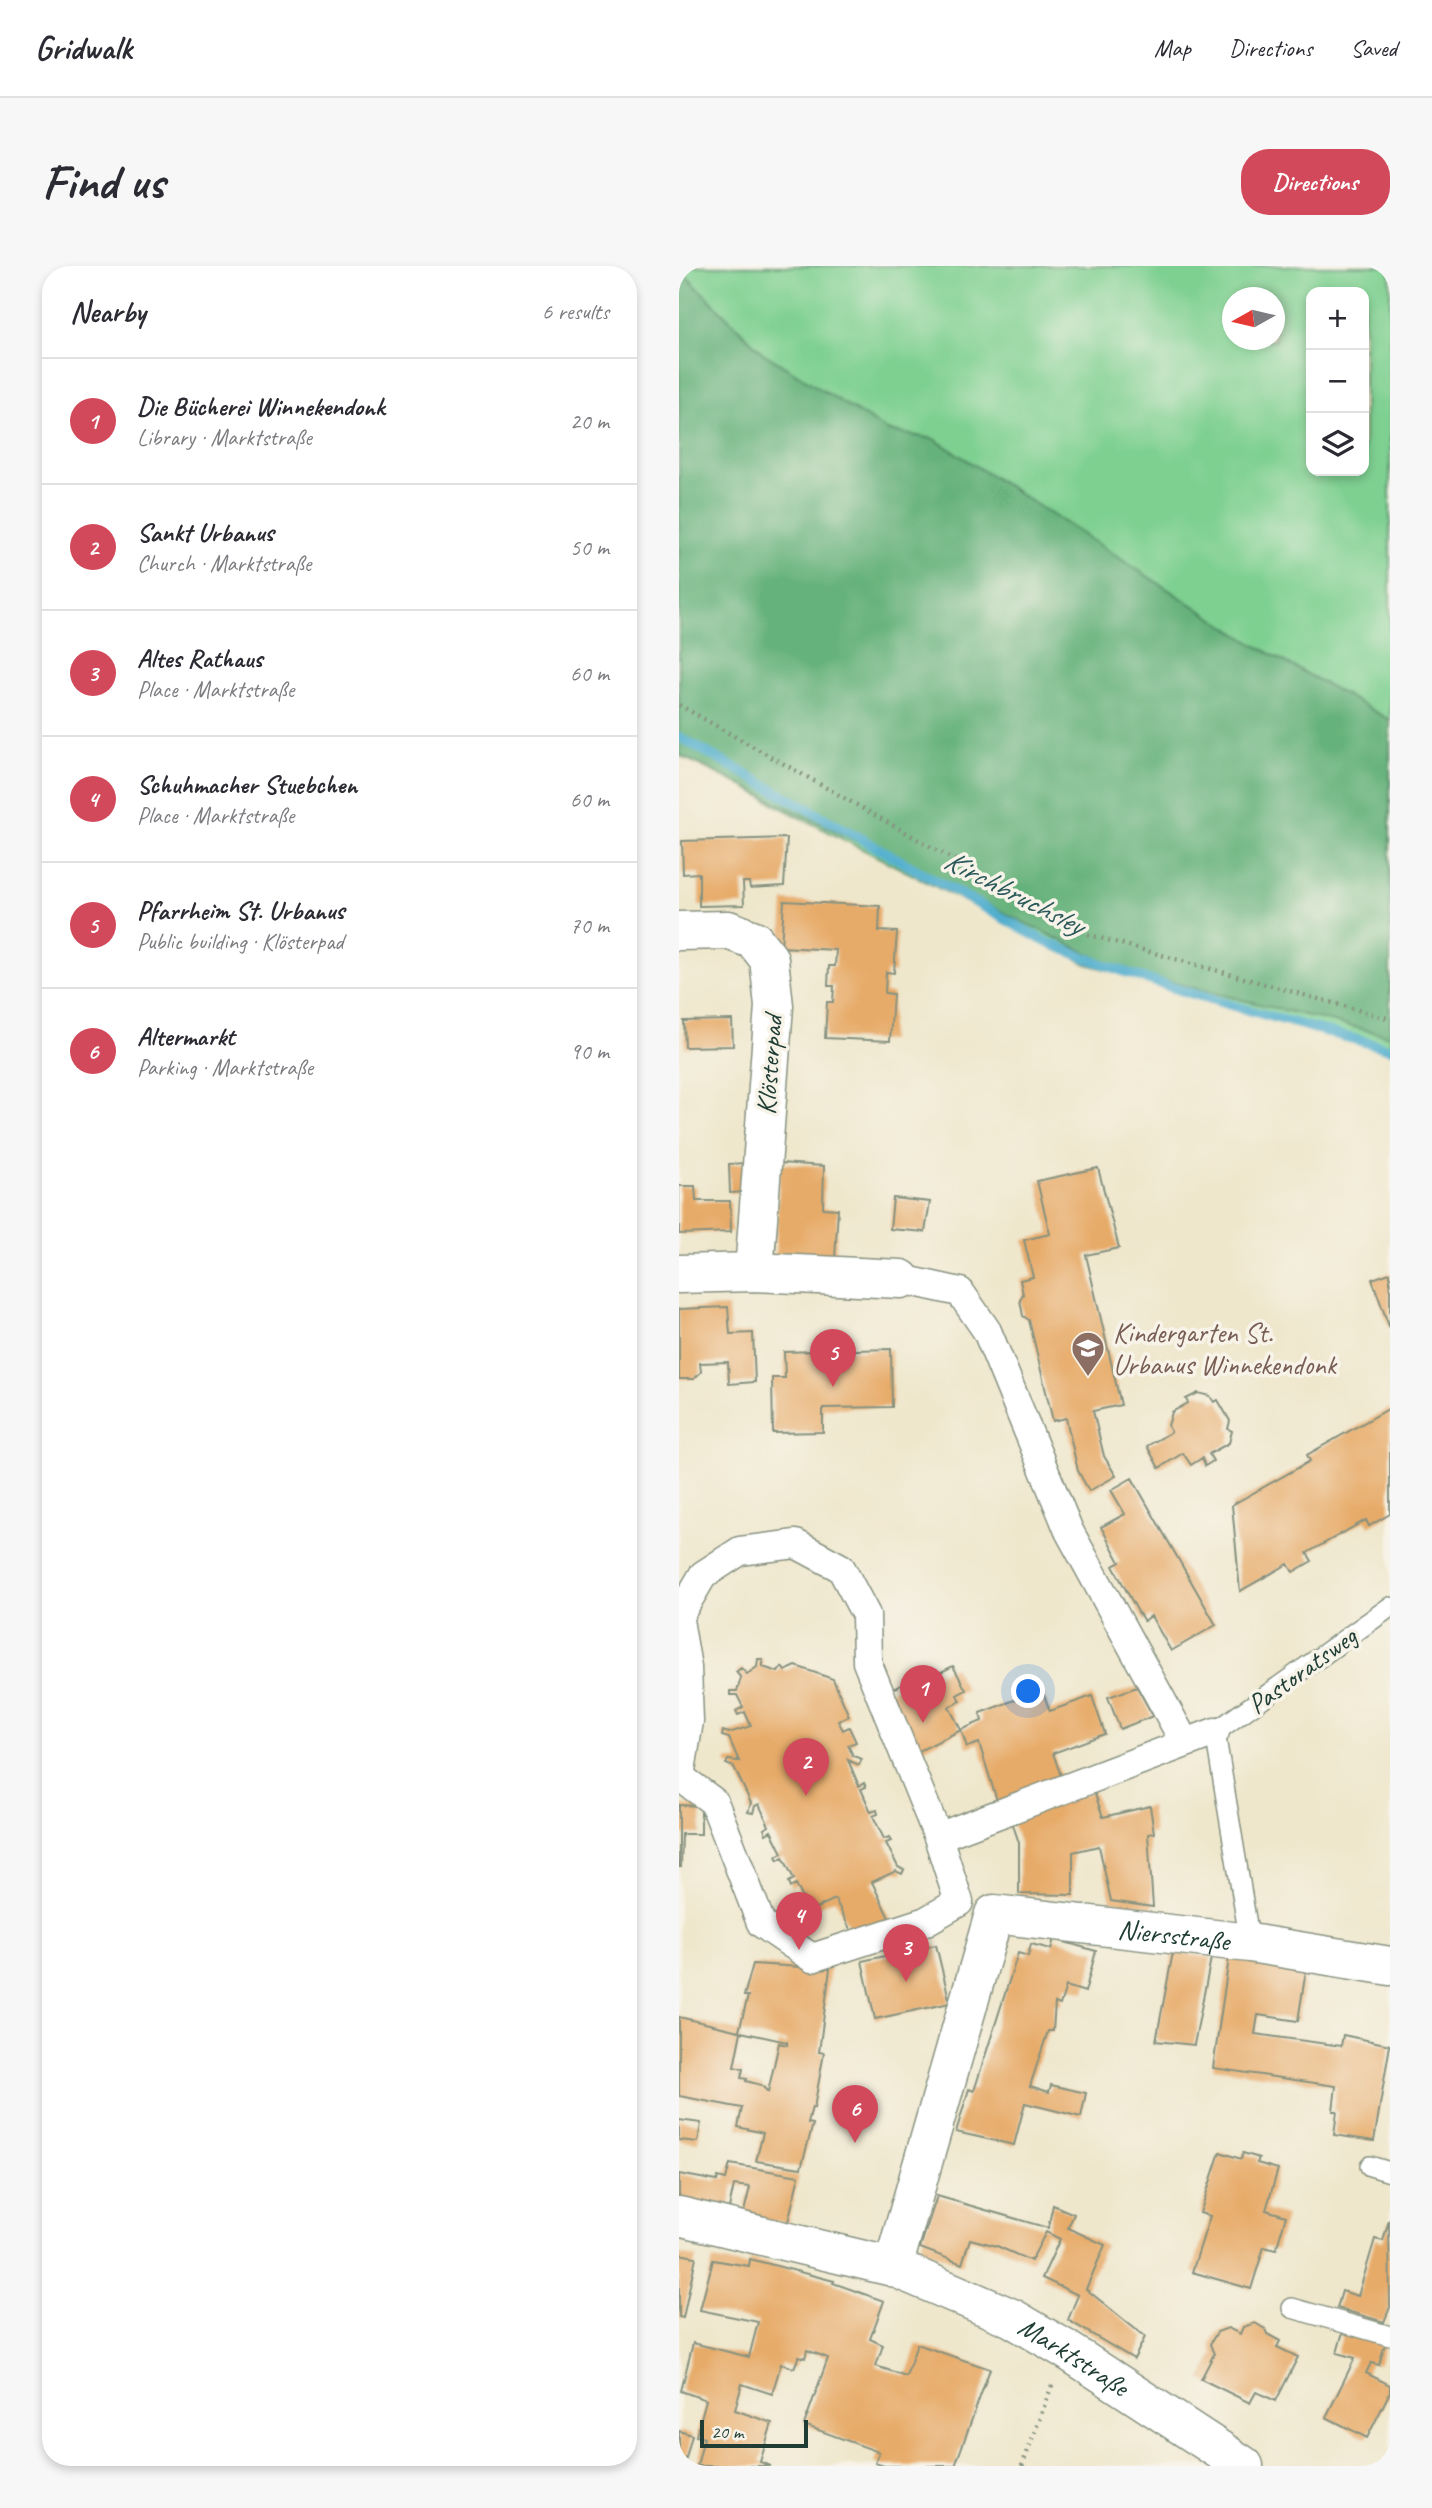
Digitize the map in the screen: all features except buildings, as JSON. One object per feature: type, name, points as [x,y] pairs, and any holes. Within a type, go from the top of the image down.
[{"type":"street","name":"Klösterpad","points":[[679,931],[728,930],[754,940],[769,959],[773,1006],[754,1272]]},
{"type":"street","points":[[679,1274],[754,1272],[901,1279],[960,1293],[987,1331],[1069,1531],[1185,1743]]},
{"type":"street","points":[[893,2267],[976,1908],[937,1835],[867,1662],[866,1615],[841,1568],[796,1544],[740,1551],[703,1575],[679,1618],[687,1667],[689,1721],[680,1777],[714,1802],[761,1923],[812,1958],[976,1908]]},
{"type":"street","points":[[937,1835],[1215,1732]]},
{"type":"street","name":"Niersstraße","points":[[976,1908],[1250,1943],[1390,1966]]},
{"type":"street","name":"Marktstraße","points":[[679,2216],[893,2267],[1012,2318],[1065,2349],[1244,2466]]},
{"type":"lane","name":"Pastoratsweg","points":[[1215,1732],[1390,1607]]},
{"type":"lane","points":[[1215,1732],[1250,1943]]},
{"type":"lane","points":[[1370,2166],[1390,2172]]},
{"type":"lane","points":[[1292,2308],[1390,2336]]},
{"type":"path","points":[[679,705],[1086,934],[1390,1019]]},
{"type":"path","points":[[1021,2466],[1065,2349]]},
{"type":"green space","points":[[679,266],[1390,266],[1390,1050],[1087,964],[778,806],[679,750]]},
{"type":"green space","points":[[679,269],[763,353],[888,431],[934,439],[1250,642],[1390,720],[1390,1036],[1124,971],[679,755]]},
{"type":"waterway","name":"Kirchbruchsley","points":[[679,737],[1044,941],[1172,987],[1390,1049]]},
{"type":"place","name":"Kindergarten St. Urbanus Winnekendonk","points":[[1088,1378]]},
{"type":"place","name":"Pfarrheim St. Urbanus","points":[[833,1387]]},
{"type":"place","name":"Die Bücherei Winnekendonk","points":[[923,1723]]},
{"type":"place","name":"Sankt Urbanus","points":[[806,1796]]},
{"type":"place","name":"Schuhmacher Stuebchen","points":[[799,1950]]},
{"type":"place","name":"Altes Rathaus","points":[[906,1982]]},
{"type":"place","name":"Altermarkt","points":[[855,2143]]}]
